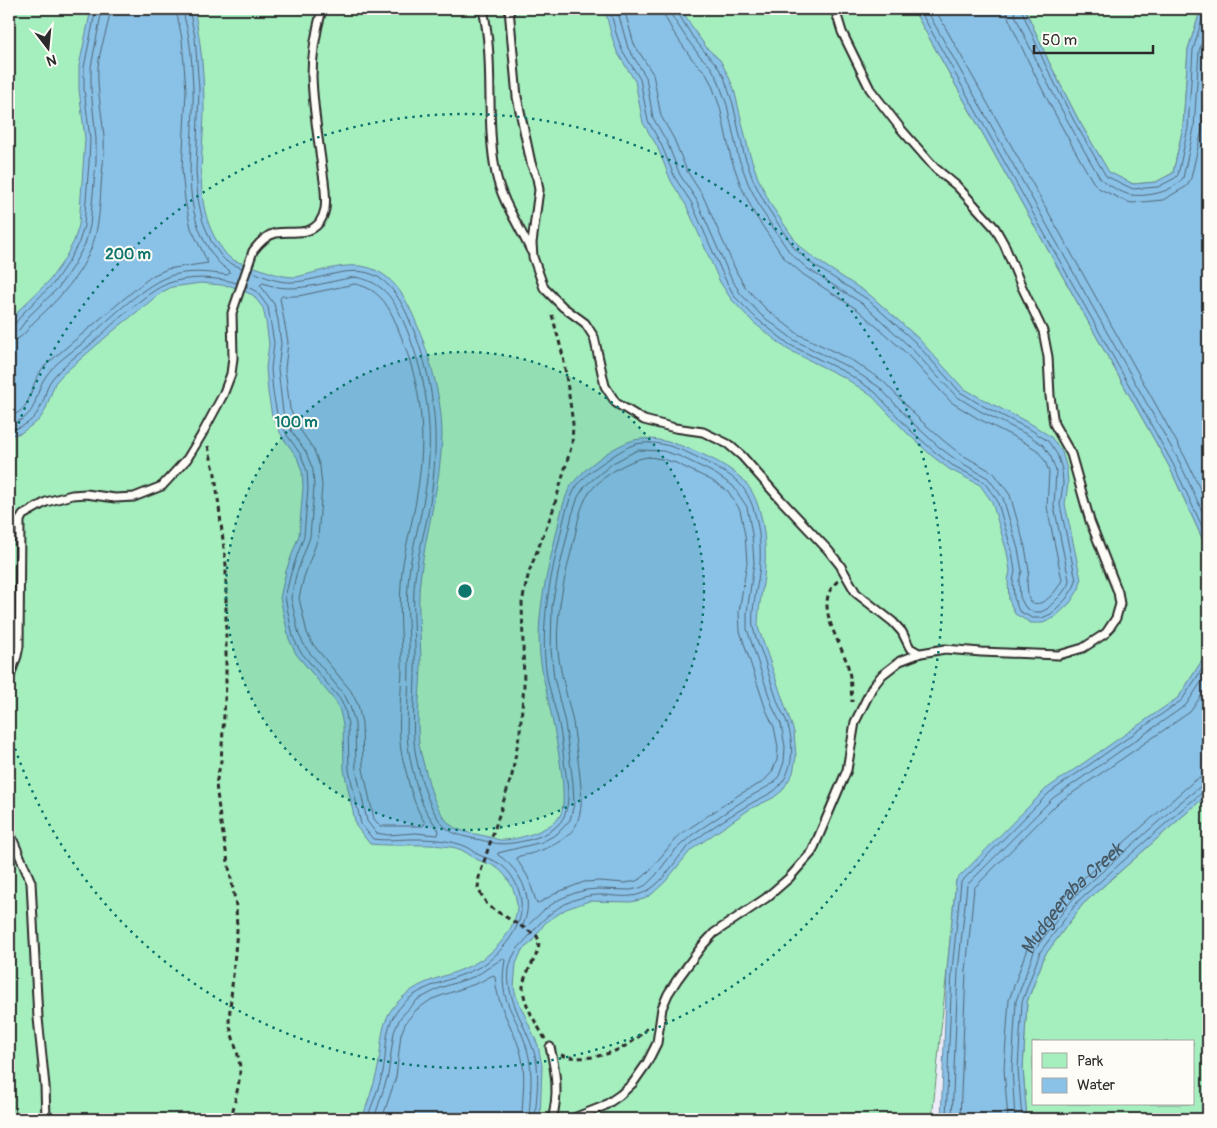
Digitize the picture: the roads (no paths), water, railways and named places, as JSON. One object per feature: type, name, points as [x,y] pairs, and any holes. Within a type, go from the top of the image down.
[{"type":"lane","points":[[9,530],[23,515],[46,502],[72,495],[86,494],[115,498],[134,497],[162,486],[187,459],[223,395],[231,374],[233,358],[232,313],[253,251],[259,243],[275,234],[300,234],[307,232],[319,223],[324,216],[326,208],[325,189],[312,78],[313,51],[322,9]]},
{"type":"lane","points":[[483,9],[487,35],[492,149],[496,176],[502,195],[533,256],[544,288],[563,307],[585,324],[594,337],[605,386],[616,404],[644,420],[675,428],[703,432],[728,444],[742,456],[828,550],[856,594],[892,622],[902,632],[910,648],[919,653]]},
{"type":"lane","points":[[509,9],[517,97],[531,163],[539,190],[532,243],[533,256]]},
{"type":"lane","points":[[571,1119],[604,1106],[620,1095],[632,1083],[647,1063],[657,1043],[662,1008],[668,994],[702,946],[714,933],[766,898],[789,878],[812,852],[848,770],[855,722],[872,688],[882,675],[900,661],[919,653],[945,649],[1059,655],[1083,648],[1106,633],[1116,618],[1120,604],[1118,592],[1090,521],[1071,454],[1054,424],[1044,331],[1021,285],[1004,244],[995,228],[956,186],[929,161],[870,89],[846,41],[834,9]]},
{"type":"lane","points":[[9,679],[19,646],[20,520]]},
{"type":"lane","points":[[9,831],[31,882],[38,1018],[45,1086],[46,1119]]},
{"type":"lane","points":[[550,1047],[556,1080],[552,1119]]},
{"type":"water","points":[[91,9],[194,9],[203,83],[202,194],[210,227],[218,243],[228,256],[233,260],[290,277],[346,266],[366,267],[375,270],[390,280],[402,294],[415,319],[435,380],[442,421],[439,472],[422,563],[419,591],[421,663],[419,744],[435,801],[449,824],[458,830],[507,840],[533,834],[549,826],[560,816],[563,804],[563,785],[542,671],[539,626],[545,582],[563,507],[574,481],[590,465],[621,445],[640,439],[651,439],[679,445],[721,463],[744,480],[756,500],[764,529],[765,549],[765,567],[758,627],[794,732],[796,757],[793,773],[782,791],[773,798],[750,809],[691,850],[665,882],[652,894],[644,899],[631,902],[589,901],[566,909],[545,923],[531,943],[522,950],[516,964],[514,987],[516,996],[538,1045],[542,1066],[540,1119],[362,1119],[379,1064],[384,1024],[391,1010],[401,998],[412,990],[434,979],[470,966],[488,955],[510,930],[516,915],[517,901],[507,878],[499,869],[476,859],[462,850],[435,845],[370,844],[356,826],[344,770],[343,725],[340,711],[336,702],[296,654],[289,639],[280,598],[286,571],[299,535],[303,487],[302,472],[297,457],[283,438],[272,416],[266,368],[269,344],[266,322],[263,308],[253,295],[231,286],[201,283],[172,287],[162,292],[62,375],[55,383],[45,411],[39,420],[21,433],[9,436],[9,325],[20,309],[49,281],[64,260],[74,241],[79,225],[85,139],[79,89],[79,66]]},
{"type":"water","points":[[605,9],[681,9],[707,48],[720,60],[728,75],[734,89],[749,152],[758,178],[771,205],[799,246],[815,259],[870,295],[918,338],[963,388],[1033,425],[1051,437],[1062,452],[1067,469],[1068,484],[1065,504],[1081,580],[1079,589],[1070,603],[1054,618],[1043,623],[1031,623],[1015,614],[1009,600],[1008,580],[1010,571],[1007,552],[992,502],[980,485],[949,469],[932,456],[872,396],[845,378],[787,349],[754,323],[731,299],[720,282],[686,205],[671,181],[657,146],[643,123],[635,81],[617,52]]},
{"type":"water","points":[[913,9],[1025,9],[1078,119],[1109,172],[1133,184],[1156,182],[1173,173],[1183,127],[1188,49],[1201,9],[1208,9],[1208,551],[1169,466]]},
{"type":"water","name":"Mudgeeraba Creek","points":[[1208,651],[1208,794],[1083,904],[1045,955],[1027,1002],[1023,1069],[1027,1119],[941,1119],[947,970],[956,880],[1046,789],[1179,697]]}]
